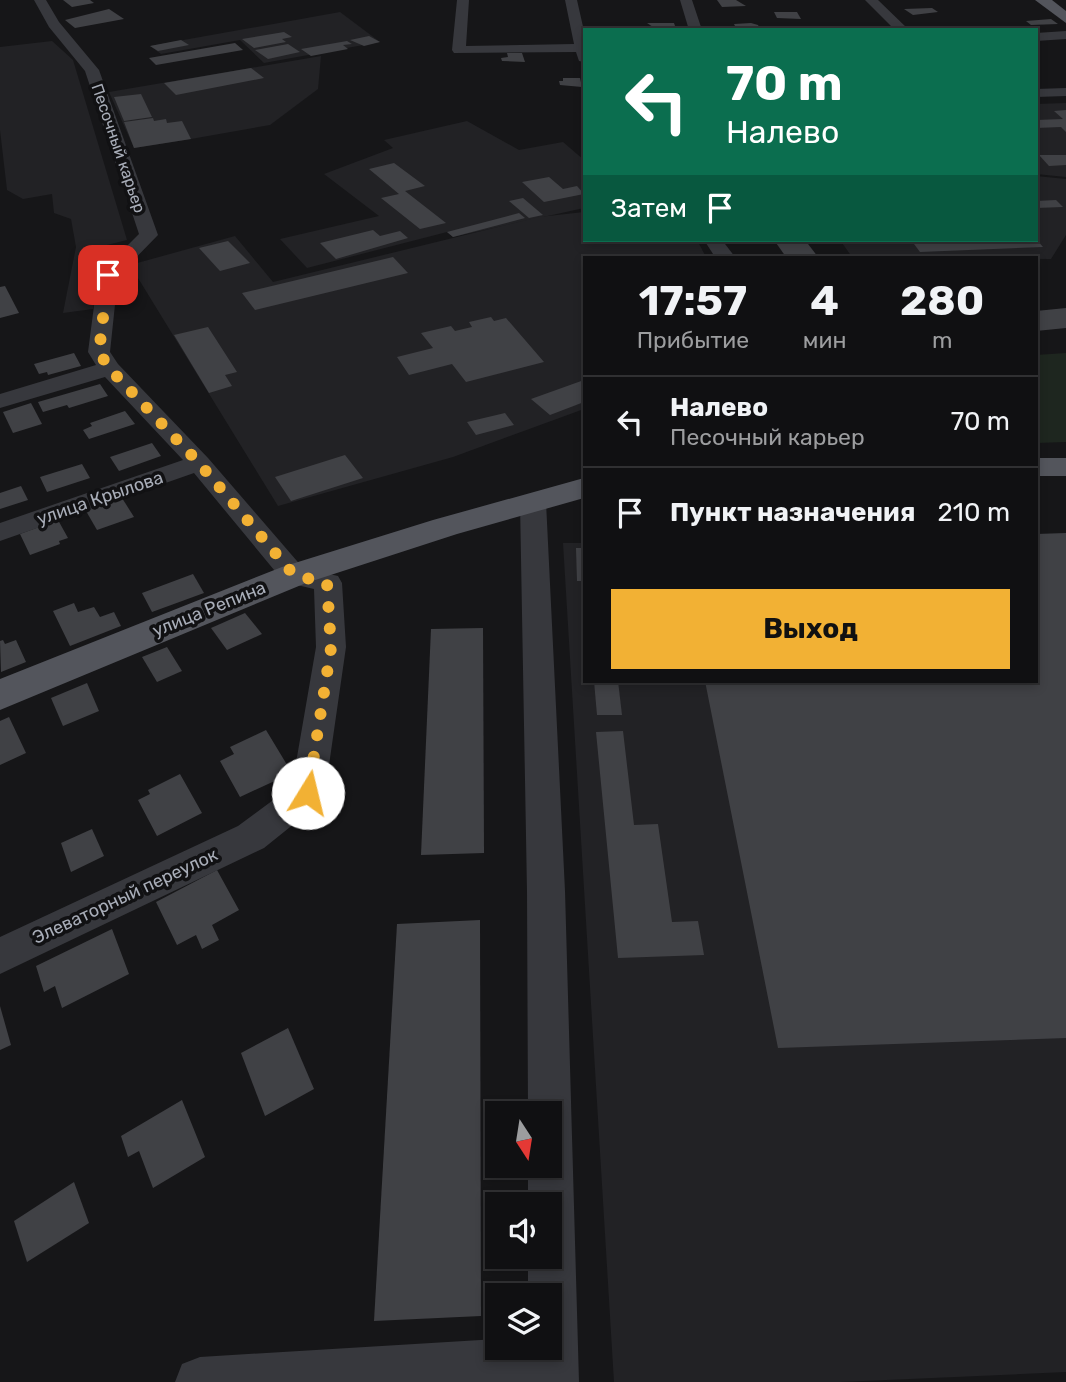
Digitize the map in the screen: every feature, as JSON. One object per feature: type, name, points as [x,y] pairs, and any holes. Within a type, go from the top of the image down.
[{"type":"main road","points":[[1042,0],[1066,18]]},
{"type":"main road","points":[[1038,467],[1066,467]]},
{"type":"main road","name":"улица Репина","points":[[0,695],[294,575],[583,488]]},
{"type":"street","name":"Песочный карьер","points":[[40,0],[54,23],[92,70],[149,235],[108,275],[99,352],[109,368],[199,463],[294,575]]},
{"type":"street","points":[[463,0],[459,50],[583,52]]},
{"type":"street","points":[[571,0],[583,48]]},
{"type":"street","points":[[686,0],[695,28]]},
{"type":"street","points":[[871,0],[901,28]]},
{"type":"street","points":[[1038,37],[1066,35]]},
{"type":"street","points":[[1038,93],[1066,92]]},
{"type":"street","points":[[714,242],[724,256]]},
{"type":"street","points":[[0,401],[109,368]]},
{"type":"street","name":"улица Крылова","points":[[0,532],[199,463]]},
{"type":"street","points":[[200,1382],[554,1372],[546,891],[533,502]]},
{"type":"street","name":"Элеваторный переулок","points":[[0,956],[251,837],[308,793],[331,648],[329,609],[327,583],[294,575]]},
{"type":"shaded area","points":[[340,12],[380,42],[264,63],[240,40],[161,54],[150,46]]},
{"type":"shaded area","points":[[52,41],[73,60],[127,240],[107,245],[93,309],[63,313],[76,247],[71,219],[54,213],[52,194],[23,199],[7,190],[0,130],[0,47]]},
{"type":"shaded area","points":[[321,56],[318,89],[270,125],[191,139],[134,148],[109,92]]},
{"type":"shaded area","points":[[1066,103],[1066,177],[1038,174],[1038,104]]},
{"type":"shaded area","points":[[467,121],[519,150],[563,142],[583,159],[583,208],[453,237],[447,232],[307,268],[280,239],[379,216],[324,174],[393,148],[384,140]]},
{"type":"shaded area","points":[[1038,176],[1066,179],[1066,235],[1051,259],[1038,259],[1038,256],[851,256],[841,242],[1038,242]]},
{"type":"shaded area","points":[[583,212],[583,242],[698,242],[705,256],[583,256],[583,409],[453,457],[278,506],[130,265],[235,236],[273,282],[539,217]]},
{"type":"shaded area","points":[[1066,353],[1066,442],[1038,443],[1038,355]]},
{"type":"shaded area","points":[[1066,533],[1066,1372],[841,1382],[614,1382],[563,543],[583,543],[583,683],[1038,683],[1038,671]]},
{"type":"building","points":[[63,0],[90,0],[94,3],[72,7]]},
{"type":"building","points":[[717,0],[736,0],[746,6],[722,7]]},
{"type":"building","points":[[932,8],[938,12],[913,15],[904,9]]},
{"type":"building","points":[[109,9],[124,19],[75,28],[65,20]]},
{"type":"building","points":[[774,12],[797,12],[801,19],[777,18]]},
{"type":"building","points":[[1051,19],[1058,24],[1031,25],[1026,21]]},
{"type":"building","points":[[647,23],[674,23],[676,28],[654,28]]},
{"type":"building","points":[[751,23],[760,28],[736,28],[734,24]]},
{"type":"building","points":[[284,32],[292,37],[282,39],[286,42],[254,48],[242,39]]},
{"type":"building","points":[[369,36],[380,42],[364,46],[350,40]]},
{"type":"building","points":[[181,40],[189,45],[158,51],[150,46]]},
{"type":"building","points":[[347,41],[352,44],[343,45],[348,49],[311,56],[301,49]]},
{"type":"building","points":[[235,43],[243,50],[156,65],[149,58]]},
{"type":"building","points":[[288,44],[300,52],[268,59],[255,50]]},
{"type":"building","points":[[507,53],[522,53],[525,62],[502,61],[501,58],[508,57]]},
{"type":"building","points":[[251,68],[264,78],[176,95],[164,83]]},
{"type":"building","points":[[563,78],[580,78],[582,87],[560,85],[559,81],[563,81]]},
{"type":"building","points":[[141,94],[152,117],[124,121],[114,97]]},
{"type":"building","points":[[1066,110],[1066,132],[1061,127],[1038,128],[1038,120],[1063,119],[1054,111]]},
{"type":"building","points":[[153,118],[154,121],[166,119],[167,123],[182,121],[191,139],[134,148],[124,122]]},
{"type":"building","points":[[1039,155],[1066,155],[1066,165],[1049,166]]},
{"type":"building","points":[[394,163],[425,186],[405,191],[446,223],[420,229],[381,198],[399,194],[369,169]]},
{"type":"building","points":[[549,177],[563,189],[577,186],[583,194],[544,202],[522,182]]},
{"type":"building","points":[[523,198],[543,215],[529,218],[509,201]]},
{"type":"building","points":[[1056,200],[1063,207],[1038,208],[1038,201]]},
{"type":"building","points":[[519,213],[525,218],[453,237],[447,232]]},
{"type":"building","points":[[373,230],[380,236],[400,231],[408,238],[336,259],[320,243]]},
{"type":"building","points":[[228,241],[250,263],[220,271],[199,248]]},
{"type":"building","points":[[1038,241],[1043,247],[920,252],[912,242]]},
{"type":"building","points":[[775,242],[807,242],[817,256],[785,256]]},
{"type":"building","points":[[393,257],[408,273],[255,310],[242,293]]},
{"type":"building","points":[[5,286],[19,313],[0,318],[0,287]]},
{"type":"building","points":[[1066,308],[1066,328],[1038,331],[1038,311]]},
{"type":"building","points":[[491,317],[494,321],[506,318],[544,362],[466,382],[452,364],[409,375],[397,357],[433,348],[421,333],[451,326],[455,331],[472,327],[469,322]]},
{"type":"building","points":[[208,327],[237,372],[225,375],[232,386],[209,393],[174,335]]},
{"type":"building","points":[[74,353],[81,366],[48,375],[47,372],[39,374],[34,364]]},
{"type":"building","points":[[583,380],[583,402],[550,415],[531,399]]},
{"type":"building","points":[[100,384],[108,396],[69,408],[67,405],[43,412],[38,402]]},
{"type":"building","points":[[31,403],[42,424],[13,433],[3,412]]},
{"type":"building","points":[[125,411],[135,424],[89,439],[83,430],[92,426],[90,423]]},
{"type":"building","points":[[505,413],[514,425],[476,435],[467,422]]},
{"type":"building","points":[[152,443],[161,456],[119,471],[110,457]]},
{"type":"building","points":[[345,455],[363,478],[291,501],[275,477]]},
{"type":"building","points":[[82,464],[90,478],[47,492],[40,477]]},
{"type":"building","points":[[21,486],[28,500],[0,509],[0,493]]},
{"type":"building","points":[[122,498],[134,517],[97,530],[86,511]]},
{"type":"building","points":[[58,520],[68,538],[59,541],[60,544],[30,555],[20,534]]},
{"type":"building","points":[[1066,533],[1066,1038],[778,1048],[705,683],[1038,683],[1038,534]]},
{"type":"building","points":[[576,548],[583,548],[583,581],[577,581]]},
{"type":"building","points":[[193,574],[204,593],[152,612],[142,593]]},
{"type":"building","points":[[74,603],[78,612],[94,607],[100,617],[114,612],[121,626],[70,646],[53,611]]},
{"type":"building","points":[[245,613],[262,634],[227,650],[211,628]]},
{"type":"building","points":[[483,628],[484,853],[421,855],[431,629]]},
{"type":"building","points":[[3,640],[5,644],[16,640],[26,662],[1,672],[0,641]]},
{"type":"building","points":[[167,647],[182,671],[157,682],[142,657]]},
{"type":"building","points":[[87,683],[99,711],[63,726],[51,698]]},
{"type":"building","points":[[594,683],[618,683],[622,715],[597,715]]},
{"type":"building","points":[[9,717],[26,753],[0,765],[0,721]]},
{"type":"building","points":[[266,730],[292,773],[240,797],[220,761],[234,754],[230,747]]},
{"type":"building","points":[[623,731],[634,825],[658,824],[672,922],[698,921],[704,955],[618,958],[596,732]]},
{"type":"building","points":[[180,774],[202,813],[157,836],[138,800],[150,794],[148,790]]},
{"type":"building","points":[[92,829],[104,856],[71,872],[61,843]]},
{"type":"building","points":[[217,870],[239,910],[212,925],[219,940],[202,949],[196,935],[177,945],[156,902]]},
{"type":"building","points":[[480,920],[481,1316],[374,1321],[397,924]]},
{"type":"building","points":[[112,929],[129,974],[62,1008],[55,986],[44,992],[36,966]]},
{"type":"building","points":[[0,1006],[11,1045],[0,1050]]},
{"type":"building","points":[[288,1028],[314,1089],[265,1116],[241,1053]]},
{"type":"building","points":[[182,1100],[205,1157],[153,1188],[139,1151],[128,1157],[121,1136]]},
{"type":"building","points":[[74,1182],[89,1223],[27,1262],[14,1221]]},
{"type":"route","points":[[108,275],[99,352],[109,368],[199,463],[294,575],[327,583],[331,648],[308,793]]}]
